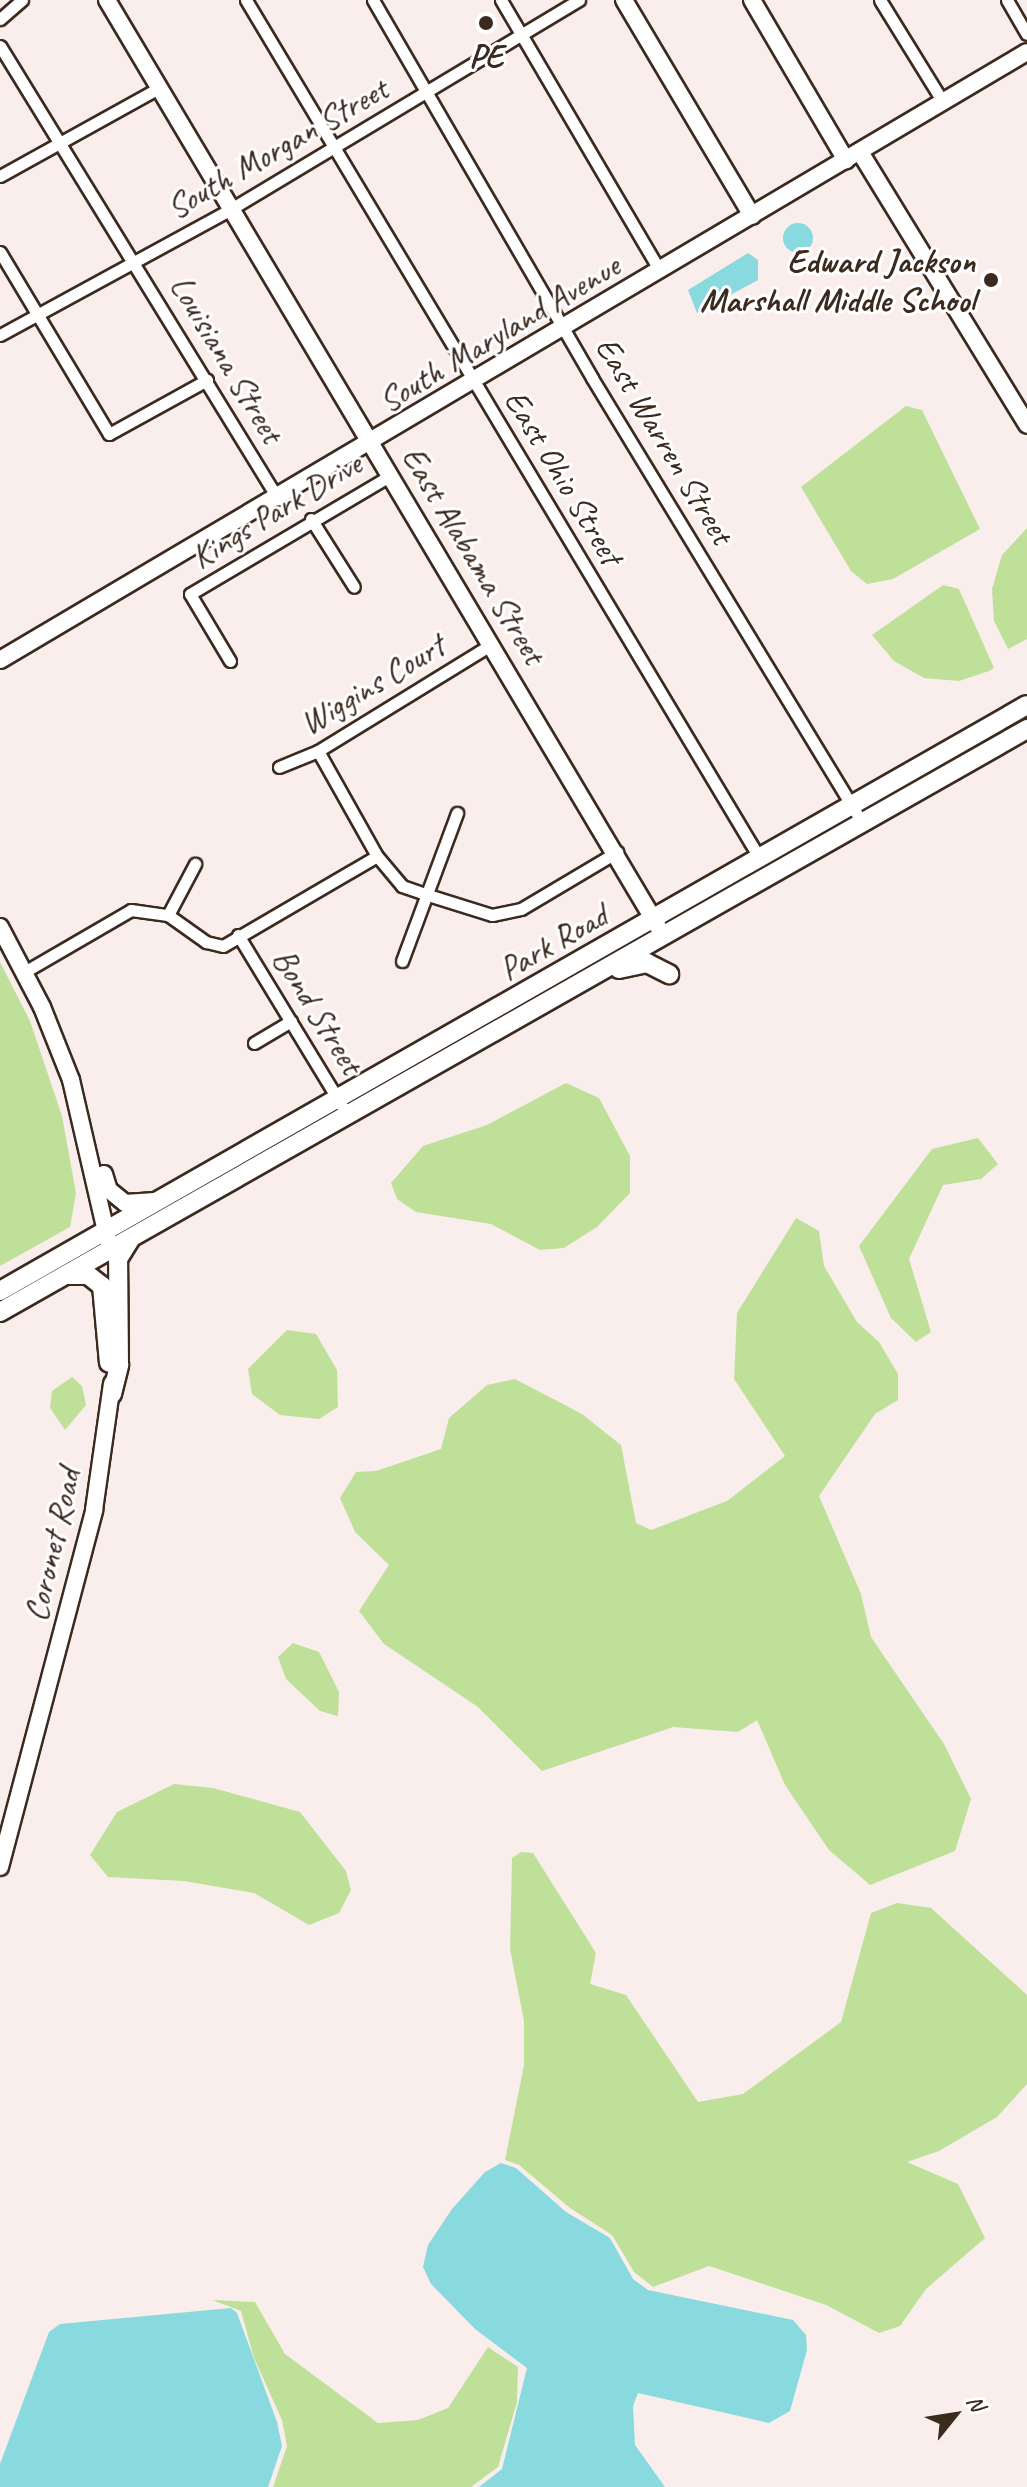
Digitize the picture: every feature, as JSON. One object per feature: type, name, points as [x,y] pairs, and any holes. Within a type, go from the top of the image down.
[{"type":"main road","name":"Park Road","points":[[0,1291],[246,1153],[344,1108],[600,974],[760,859],[1027,705]]},
{"type":"main road","name":"Park Road","points":[[344,1108],[659,929],[741,892],[1027,729]]},
{"type":"main road","points":[[741,892],[758,875],[839,826],[853,806]]},
{"type":"main road","points":[[546,1004],[561,988],[659,929]]},
{"type":"main road","points":[[600,974],[647,963],[669,974]]},
{"type":"main road","points":[[0,1312],[238,1177],[253,1163],[344,1108]]},
{"type":"main road","points":[[109,1250],[134,1222],[246,1153]]},
{"type":"main road","points":[[0,1306],[83,1257],[107,1230]]},
{"type":"main road","points":[[112,1397],[119,1365],[118,1259],[131,1238]]},
{"type":"main road","points":[[66,1275],[88,1275],[104,1293],[112,1397]]},
{"type":"street","points":[[0,19],[22,0]]},
{"type":"street","name":"East Alabama Street","points":[[107,0],[617,852],[659,929]]},
{"type":"street","name":"East Ohio Street","points":[[246,0],[760,859]]},
{"type":"street","name":"East Warren Street","points":[[373,0],[567,328],[592,378],[863,824]]},
{"type":"street","points":[[501,0],[660,271]]},
{"type":"street","name":"South Morgan Street","points":[[0,335],[231,209],[579,0]]},
{"type":"street","points":[[624,0],[752,216]]},
{"type":"street","points":[[752,0],[1027,425]]},
{"type":"street","points":[[880,0],[943,102]]},
{"type":"street","points":[[1007,0],[1027,34]]},
{"type":"street","name":"Louisiana Street","points":[[0,46],[57,146],[125,255],[137,262],[278,499]]},
{"type":"street","name":"South Maryland Avenue","points":[[0,660],[372,444],[1027,52]]},
{"type":"street","points":[[0,176],[159,88]]},
{"type":"street","points":[[0,252],[109,434],[207,380]]},
{"type":"street","name":"Kings Park Drive","points":[[230,661],[190,594],[311,519],[391,475]]},
{"type":"street","points":[[311,519],[354,587]]},
{"type":"street","name":"Wiggins Court","points":[[279,767],[318,751],[492,644]]},
{"type":"street","points":[[318,751],[377,856],[402,886],[428,895],[492,915],[521,909],[617,852]]},
{"type":"street","points":[[402,961],[457,813]]},
{"type":"street","points":[[26,971],[131,910],[168,915],[206,942],[223,946],[377,856]]},
{"type":"street","points":[[168,915],[195,864]]},
{"type":"street","points":[[0,927],[26,971],[56,1040],[87,1131],[117,1198],[137,1204],[161,1200]]},
{"type":"street","name":"Bond Street","points":[[238,935],[344,1108]]},
{"type":"street","points":[[254,1043],[291,1021]]},
{"type":"street","points":[[70,1251],[94,1221],[87,1131]]},
{"type":"street","name":"Coronet Road","points":[[0,1867],[94,1510],[112,1397],[109,1250],[87,1131]]},
{"type":"green space","points":[[906,406],[922,410],[980,529],[893,579],[867,584],[851,571],[801,487]]},
{"type":"green space","points":[[1027,528],[1027,639],[1008,649],[994,621],[992,589],[1002,555]]},
{"type":"green space","points":[[943,585],[959,589],[994,668],[989,671],[959,681],[924,678],[894,661],[872,635]]},
{"type":"green space","points":[[0,962],[30,1021],[62,1116],[76,1193],[70,1227],[0,1266]]},
{"type":"green space","points":[[566,1083],[599,1098],[630,1156],[630,1193],[597,1227],[564,1248],[540,1250],[491,1224],[416,1212],[397,1199],[391,1183],[423,1146],[487,1125]]},
{"type":"green space","points":[[978,1138],[998,1164],[981,1179],[943,1185],[909,1259],[931,1332],[916,1342],[891,1318],[859,1246],[932,1149]]},
{"type":"green space","points":[[796,1218],[819,1231],[824,1266],[857,1322],[879,1342],[898,1374],[898,1400],[875,1414],[819,1496],[861,1594],[871,1637],[944,1744],[971,1799],[955,1851],[870,1885],[829,1850],[785,1785],[757,1720],[738,1732],[673,1727],[542,1771],[478,1707],[384,1644],[359,1611],[389,1565],[355,1532],[340,1498],[356,1472],[376,1471],[441,1449],[449,1418],[487,1385],[515,1379],[582,1414],[621,1445],[636,1523],[651,1530],[727,1501],[785,1456],[734,1379],[737,1313]]},
{"type":"green space","points":[[287,1330],[316,1334],[337,1370],[338,1407],[319,1419],[280,1415],[252,1394],[248,1369]]},
{"type":"green space","points":[[72,1377],[82,1386],[86,1405],[65,1430],[50,1408],[52,1391]]},
{"type":"green space","points":[[293,1643],[319,1652],[339,1692],[338,1716],[320,1711],[286,1679],[278,1657]]},
{"type":"green space","points":[[174,1784],[213,1788],[300,1812],[346,1871],[351,1890],[339,1913],[309,1925],[254,1893],[184,1881],[108,1877],[90,1855],[117,1812]]},
{"type":"green space","points":[[521,1852],[533,1853],[596,1953],[590,1984],[626,1995],[698,2102],[743,2094],[841,2022],[871,1913],[897,1903],[931,1908],[1027,1995],[1027,2084],[997,2117],[939,2151],[907,2162],[958,2184],[985,2238],[926,2289],[900,2326],[879,2333],[826,2305],[709,2266],[653,2287],[634,2272],[612,2235],[570,2208],[519,2165],[505,2160],[524,2065],[524,2021],[510,1949],[512,1858]]},
{"type":"green space","points":[[212,2300],[255,2302],[285,2354],[378,2423],[418,2420],[448,2408],[488,2347],[518,2367],[517,2402],[498,2467],[471,2487],[273,2487],[287,2446],[282,2420],[254,2358],[241,2311]]},
{"type":"water","points":[[798,223],[809,227],[813,238],[809,249],[798,253],[787,249],[783,238],[787,227]]},
{"type":"water","points":[[748,253],[758,260],[758,280],[697,313],[688,290]]},
{"type":"water","points":[[501,2163],[516,2168],[566,2212],[610,2238],[633,2279],[648,2290],[793,2320],[806,2335],[807,2350],[790,2411],[769,2423],[638,2393],[633,2406],[635,2445],[665,2487],[479,2487],[502,2469],[527,2368],[475,2329],[431,2284],[423,2267],[428,2245],[452,2209],[485,2172]]},
{"type":"water","points":[[231,2308],[237,2313],[277,2422],[282,2446],[268,2487],[0,2487],[0,2464],[49,2332],[60,2324]]},
{"type":"place","name":"PE","points":[[486,23]]},
{"type":"place","name":"Edward Jackson Marshall Middle School","points":[[991,280]]}]
